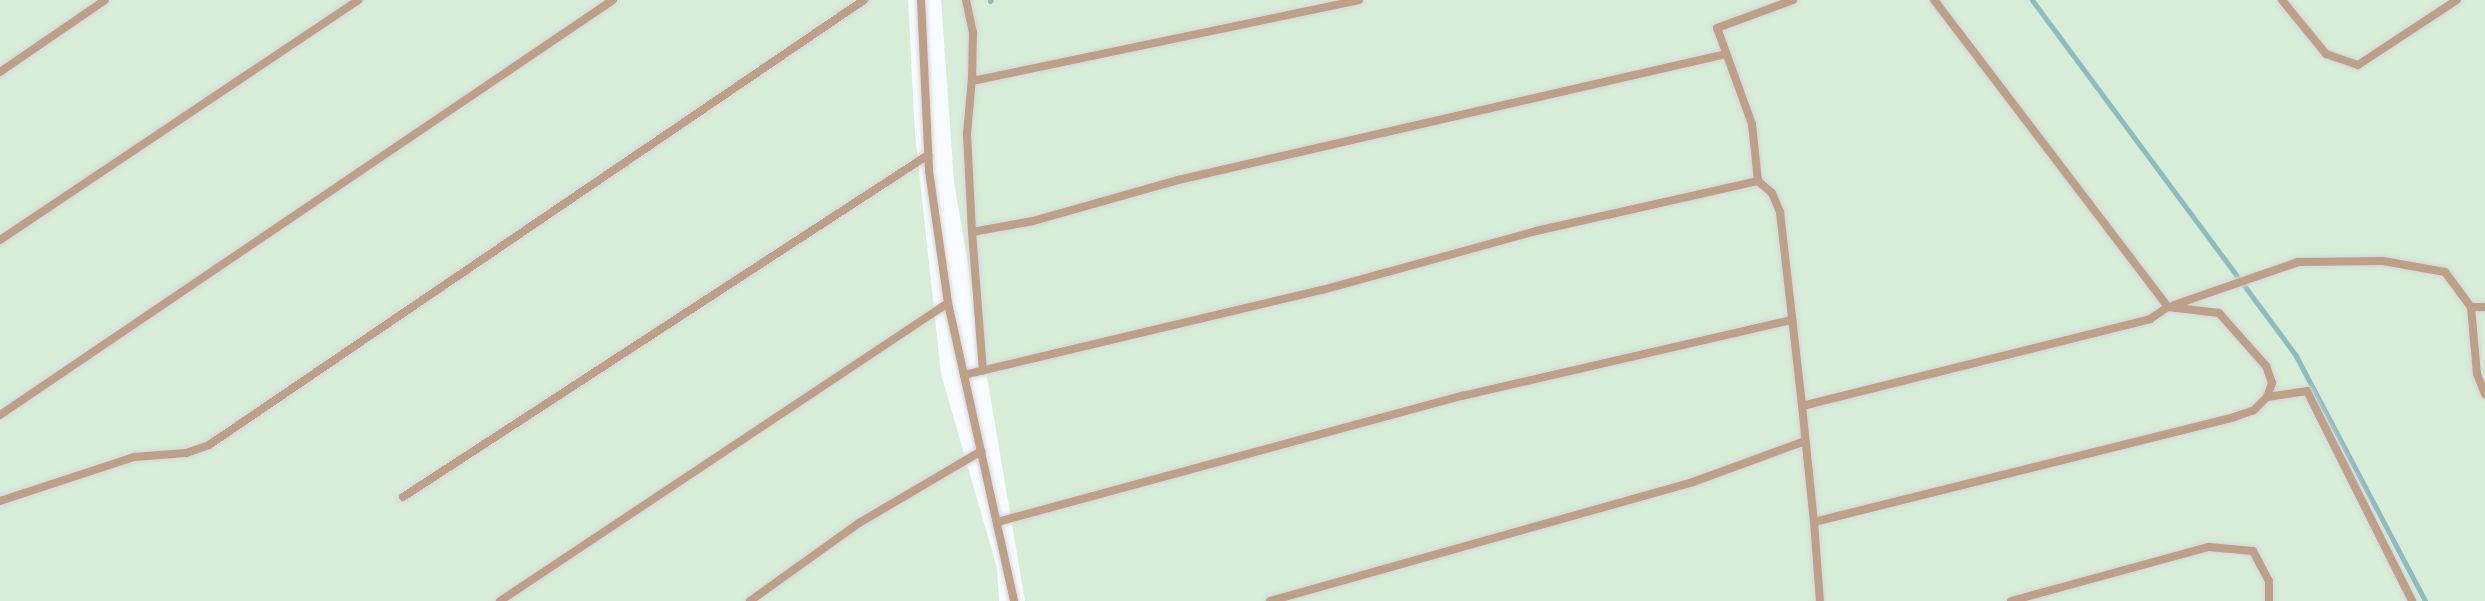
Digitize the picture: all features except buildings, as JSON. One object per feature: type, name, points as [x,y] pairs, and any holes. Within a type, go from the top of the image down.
[{"type":"lane","points":[[0,72],[105,0]]},
{"type":"lane","points":[[0,240],[358,0]]},
{"type":"lane","points":[[0,415],[612,0]]},
{"type":"lane","points":[[0,501],[134,457],[186,453],[209,445],[864,0]]},
{"type":"lane","points":[[921,0],[928,155],[948,303],[1012,600]]},
{"type":"lane","points":[[966,0],[973,32],[967,134],[983,371]]},
{"type":"lane","points":[[972,78],[1008,75],[1359,0]]},
{"type":"lane","points":[[1793,0],[1717,28],[1752,124],[1758,181],[1772,193],[1780,212],[1814,522],[1820,601]]},
{"type":"lane","points":[[1814,522],[2234,417],[2254,410],[2267,397],[2272,383],[2266,366],[2219,313],[2168,307],[1934,0]]},
{"type":"lane","points":[[2282,0],[2326,54],[2358,65],[2457,0]]},
{"type":"lane","points":[[972,232],[1033,221],[1178,180],[1726,54]]},
{"type":"lane","points":[[403,497],[928,155]]},
{"type":"lane","points":[[964,375],[1322,290],[1536,231],[1758,181]]},
{"type":"lane","points":[[1802,406],[2150,319],[2168,307],[2226,291],[2298,262],[2383,261],[2445,272],[2471,307],[2477,374],[2485,394]]},
{"type":"lane","points":[[500,601],[948,303]]},
{"type":"lane","points":[[2471,307],[2485,307]]},
{"type":"lane","points":[[997,522],[1473,393],[1792,320]]},
{"type":"lane","points":[[2267,397],[2307,391],[2412,601]]},
{"type":"lane","points":[[1270,601],[1693,482],[1805,441]]},
{"type":"lane","points":[[750,601],[859,523],[981,451]]},
{"type":"lane","points":[[2011,601],[2209,547],[2253,551],[2269,580],[2270,601]]},
{"type":"green space","points":[[0,0],[908,0],[915,134],[941,374],[997,568],[999,601],[0,601]]},
{"type":"green space","points":[[941,0],[2485,0],[2485,601],[1025,601],[954,182]]},
{"type":"waterway","points":[[2032,0],[2296,356],[2425,601]]}]
